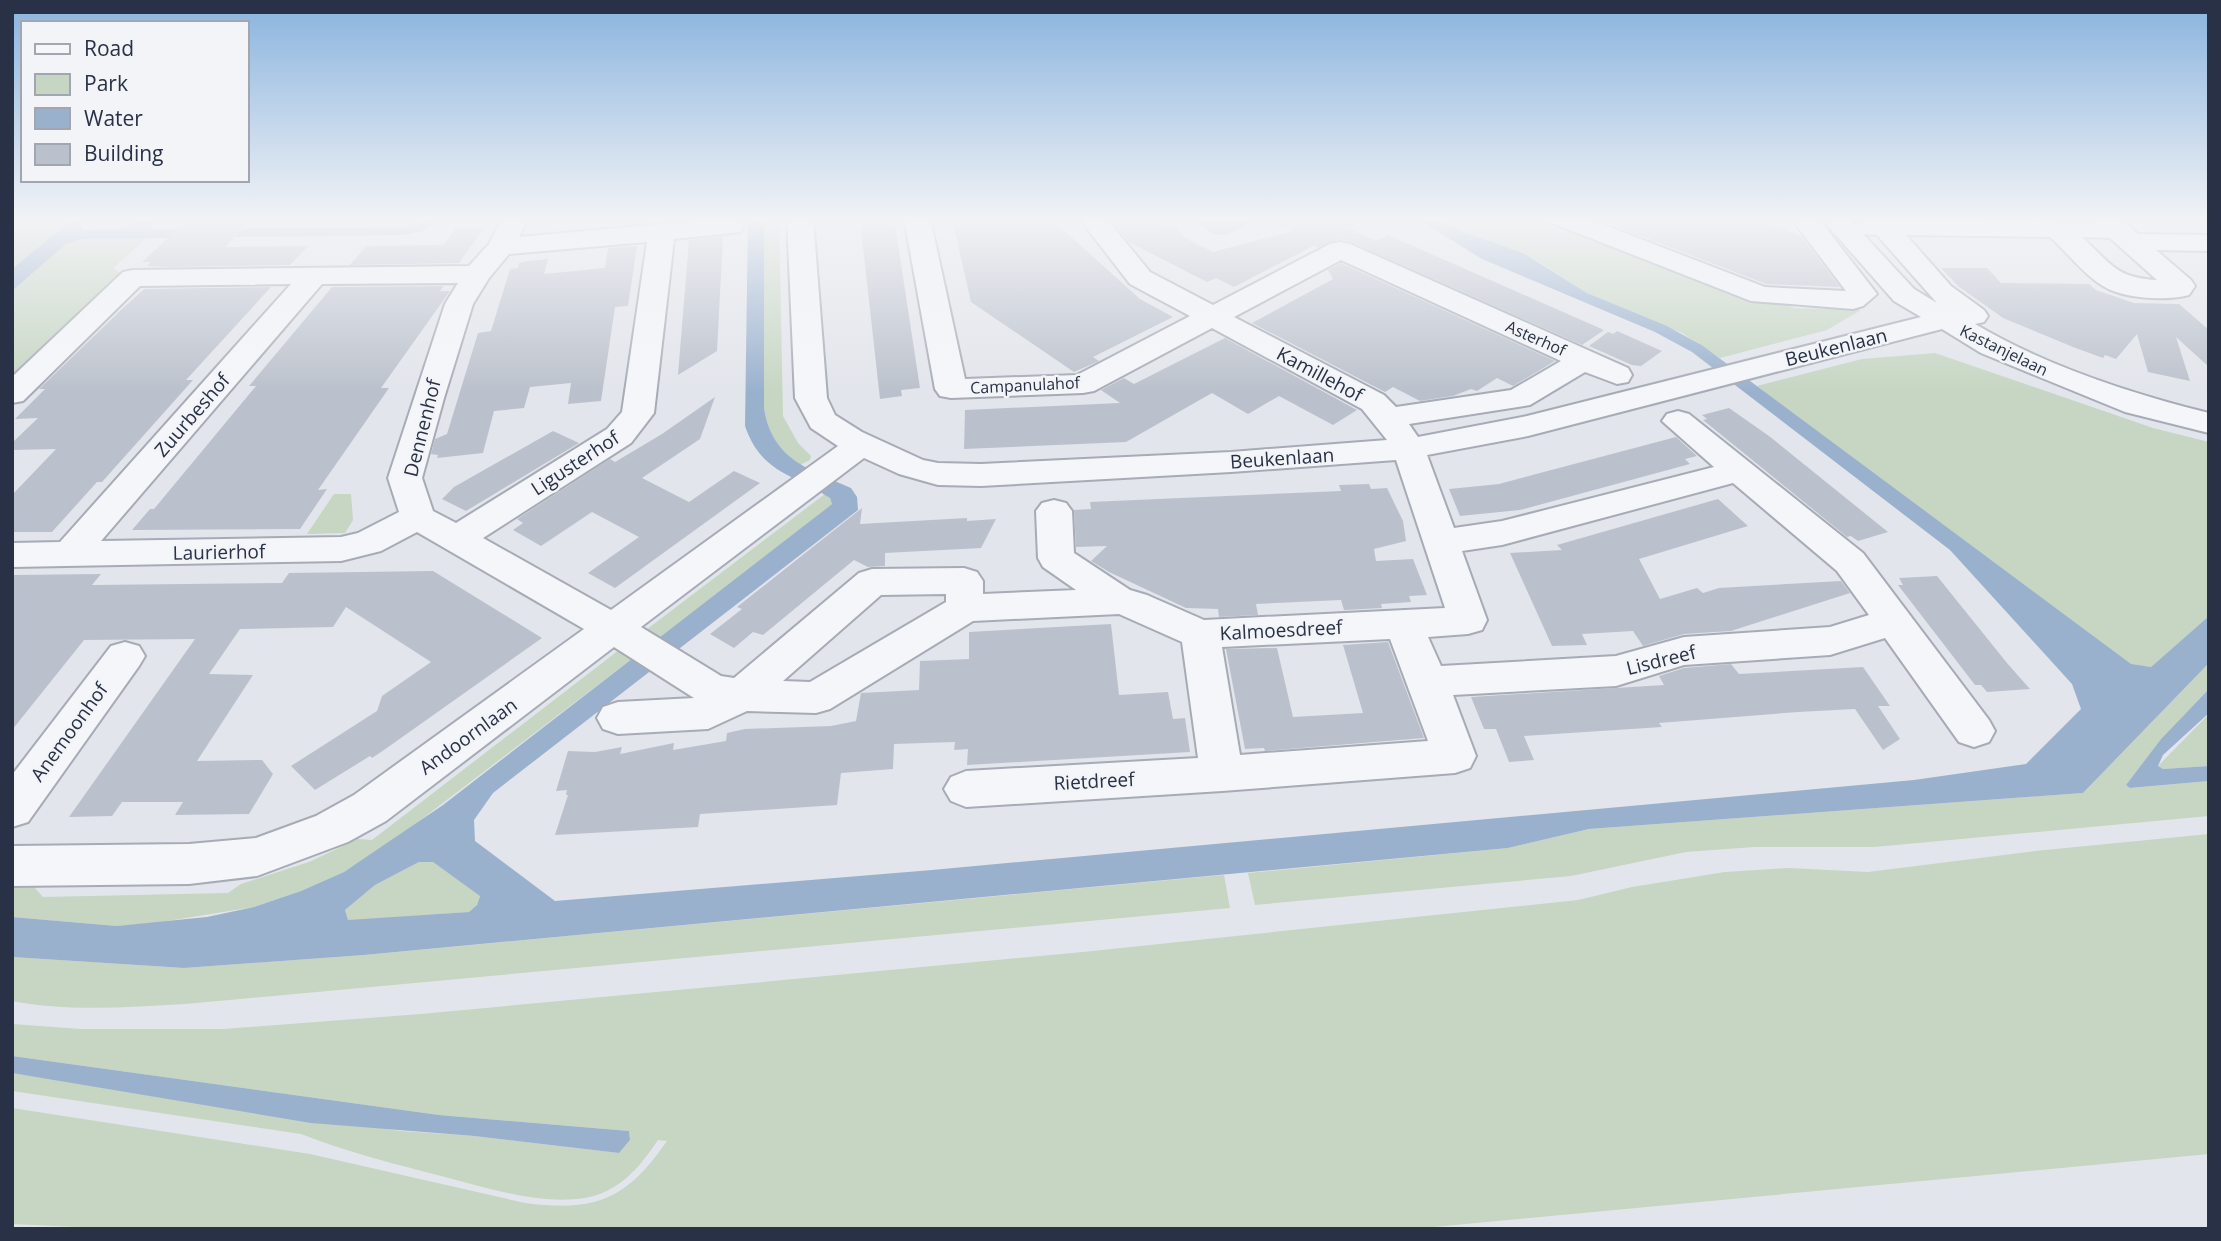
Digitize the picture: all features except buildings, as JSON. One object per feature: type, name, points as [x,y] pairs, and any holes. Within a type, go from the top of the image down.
[{"type":"street","name":"Zuurbeshof","points":[[70,554],[314,276]]},
{"type":"street","points":[[12,394],[133,278],[321,276]]},
{"type":"street","name":"Dennenhof","points":[[418,517],[405,478],[428,398],[460,304],[476,276]]},
{"type":"street","name":"Ligusterhof","points":[[458,538],[620,436],[631,425],[638,413],[656,276]]},
{"type":"street","name":"Beukenlaan","points":[[804,276],[811,398],[822,421],[911,467],[938,474],[982,475],[1231,462],[1408,449],[1528,426],[1944,320]]},
{"type":"street","name":"Campanulahof","points":[[929,276],[951,389],[1083,384],[1216,317]]},
{"type":"street","name":"Kamillehof","points":[[1138,276],[1373,402],[1390,417],[1408,449]]},
{"type":"street","name":"Asterhof","points":[[1216,317],[1292,276]]},
{"type":"street","name":"Asterhof","points":[[1397,276],[1617,375]]},
{"type":"street","points":[[1709,276],[1761,295],[1853,300],[1863,294],[1853,276]]},
{"type":"street","name":"Kastanjelaan","points":[[1883,276],[1904,295],[1992,347],[2136,405],[2209,423]]},
{"type":"street","name":"Kastanjelaan","points":[[1927,276],[1941,292],[1978,318],[2035,345],[2140,384],[2161,390],[2209,395]]},
{"type":"street","points":[[2108,276],[2130,287],[2179,289],[2180,286],[2169,276]]},
{"type":"street","points":[[1390,417],[1518,398],[1584,360]]},
{"type":"street","points":[[1678,421],[1850,562],[1974,731]]},
{"type":"street","name":"Andoornlaan","points":[[12,866],[189,864],[257,858],[332,829],[638,645],[814,480],[862,444]]},
{"type":"street","points":[[1408,449],[1443,542],[1468,620],[1404,625],[1427,681]]},
{"type":"street","points":[[1443,542],[1503,533],[1740,471]]},
{"type":"street","name":"Kalmoesdreef","points":[[1054,511],[1056,558],[1119,601],[1134,604],[1200,634],[1404,625]]},
{"type":"street","points":[[418,517],[458,538],[711,689],[741,695],[816,698],[965,608],[1119,601]]},
{"type":"street","name":"Laurierhof","points":[[12,555],[341,549],[368,543],[418,517]]},
{"type":"street","points":[[618,718],[708,713],[741,695],[872,582],[964,580],[965,608]]},
{"type":"street","name":"Lisdreef","points":[[1427,681],[1616,671],[1684,651],[1830,641],[1892,622]]},
{"type":"street","points":[[1200,634],[1222,774]]},
{"type":"street","name":"Anemoonhof","points":[[12,809],[125,656]]},
{"type":"street","name":"Rietdreef","points":[[966,789],[1222,774],[1455,756],[1427,681]]},
{"type":"green space","points":[[29,276],[120,276],[12,375],[12,291]]},
{"type":"green space","points":[[764,276],[780,276],[783,416],[798,443],[811,456],[810,460],[800,465],[780,448],[768,426],[764,408]]},
{"type":"green space","points":[[1561,276],[1695,276],[1795,308],[1861,310],[1827,330],[1720,358],[1682,333],[1587,293]]},
{"type":"green space","points":[[1935,353],[2153,428],[2209,442],[2209,616],[2151,667],[2131,665],[1757,386],[1862,359]]},
{"type":"green space","points":[[334,494],[351,494],[353,520],[345,533],[307,534]]},
{"type":"green space","points":[[825,494],[832,504],[662,638],[642,633]]},
{"type":"green space","points":[[619,650],[633,658],[393,841],[344,872],[301,891],[254,907],[155,923],[117,926],[12,917],[12,888],[34,887],[43,897],[228,893],[241,884],[309,862],[358,839],[372,840]]},
{"type":"green space","points":[[2209,663],[2209,689],[2161,739],[2126,785],[2131,788],[2209,781],[2209,816],[1874,847],[1754,847],[1686,852],[1571,876],[1255,905],[1248,873],[1508,848],[1589,829],[2083,793]]},
{"type":"green space","points":[[2209,714],[2209,766],[2163,769],[2158,766]]},
{"type":"green space","points":[[2209,834],[2209,1154],[1413,1229],[119,1229],[12,1224],[12,1108],[310,1154],[525,1203],[550,1205],[590,1203],[607,1198],[638,1177],[667,1141],[658,1140],[628,1177],[597,1195],[568,1200],[516,1195],[374,1158],[301,1134],[12,1091],[12,1073],[401,1131],[474,1136],[619,1153],[630,1140],[629,1131],[439,1115],[12,1056],[12,1024],[81,1029],[223,1029],[421,1014],[1083,952],[1578,900],[1632,887],[1725,872],[1789,868],[1868,872],[2035,851]]},
{"type":"green space","points":[[419,862],[433,862],[480,895],[477,905],[469,912],[348,921],[345,910],[375,885]]},
{"type":"green space","points":[[1224,875],[1230,908],[185,1004],[77,1008],[12,1001],[12,957],[184,968],[364,955]]},
{"type":"water","points":[[12,276],[29,276],[12,291]]},
{"type":"water","points":[[747,276],[764,276],[764,408],[768,426],[775,440],[795,460],[851,488],[857,497],[858,510],[493,793],[474,820],[475,841],[555,901],[932,870],[1914,780],[2026,764],[2081,709],[2072,684],[1950,550],[1692,352],[1655,332],[1522,276],[1560,276],[1587,293],[1667,326],[1703,346],[2131,664],[2151,667],[2209,616],[2209,663],[2083,793],[1589,829],[1508,848],[364,955],[184,968],[12,957],[12,917],[117,926],[207,917],[254,907],[301,891],[344,872],[443,805],[832,504],[830,498],[769,463],[752,442],[745,426]],"holes":[[[419,862],[433,862],[480,896],[477,905],[469,912],[348,920],[345,910],[375,885]]]},
{"type":"water","points":[[2209,689],[2209,713],[2163,755],[2158,766],[2163,769],[2209,766],[2209,781],[2130,788],[2126,785],[2161,739]]},
{"type":"water","points":[[12,1056],[439,1115],[629,1131],[630,1140],[619,1153],[474,1136],[311,1123],[12,1073]]}]
